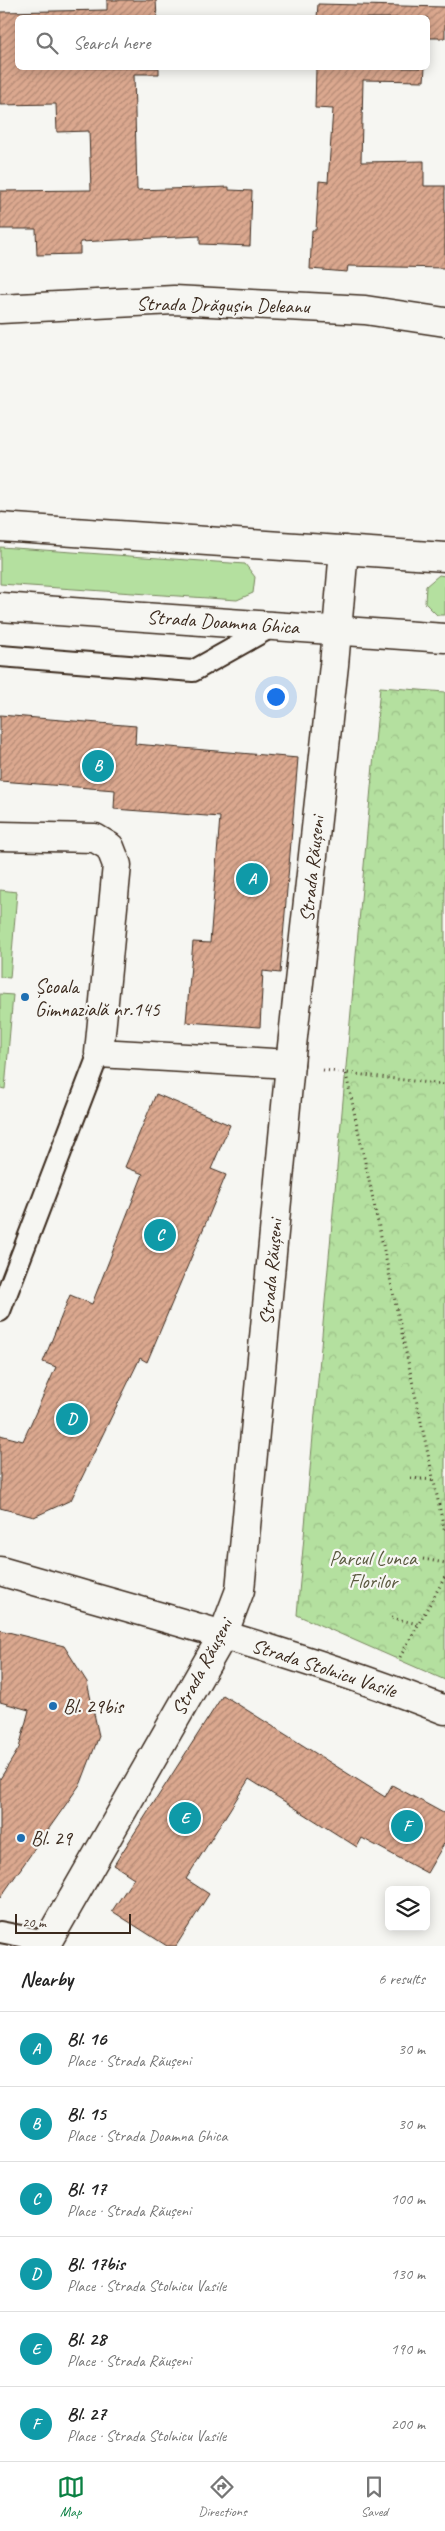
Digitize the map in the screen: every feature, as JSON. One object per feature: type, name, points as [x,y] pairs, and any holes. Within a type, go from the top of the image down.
[{"type":"street","name":"Strada Drăgușin Deleanu","points":[[0,309],[174,300],[365,310],[445,322]]},
{"type":"street","points":[[0,527],[445,557]]},
{"type":"street","name":"Strada Răușeni","points":[[51,1944],[223,1635],[240,1590],[290,1064],[337,631],[344,550]]},
{"type":"street","name":"Strada Doamna Ghica","points":[[0,606],[445,638]]},
{"type":"street","points":[[0,836],[95,838],[110,847],[117,865],[99,1053],[290,1064]]},
{"type":"street","name":"Strada Stolnicu Vasile","points":[[0,1571],[223,1635],[390,1688],[445,1710]]},
{"type":"lane","points":[[0,656],[193,670],[273,626]]},
{"type":"lane","points":[[0,1311],[99,1053]]},
{"type":"lane","points":[[0,1932],[51,1944]]},
{"type":"path","points":[[290,1064],[346,1074],[445,1085]]},
{"type":"path","points":[[346,1074],[445,1533]]},
{"type":"path","points":[[411,1478],[433,1480]]},
{"type":"path","points":[[422,1559],[445,1563]]},
{"type":"path","points":[[390,1688],[399,1660],[445,1577]]},
{"type":"path","points":[[392,1618],[418,1624]]},
{"type":"green space","points":[[0,547],[245,564],[255,577],[253,593],[237,600],[0,584]]},
{"type":"green space","points":[[439,575],[445,576],[445,615],[437,615],[425,603],[426,586]]},
{"type":"green space","name":"Parcul Lunca Florilor","points":[[380,687],[445,692],[445,1680],[297,1615]]},
{"type":"green space","points":[[0,890],[17,892],[10,978],[0,977]]},
{"type":"green space","points":[[0,994],[13,995],[5,1089],[0,1088]]},
{"type":"building","points":[[107,0],[156,0],[157,15],[15,15],[15,70],[159,70],[159,74],[134,74],[137,190],[229,187],[229,190],[252,191],[250,246],[200,244],[200,236],[80,242],[80,254],[37,255],[36,229],[0,229],[0,191],[91,190],[89,131],[57,132],[56,104],[0,105],[0,12],[107,10]]},
{"type":"building","points":[[318,4],[445,7],[445,38],[430,38],[430,15],[317,15]]},
{"type":"building","points":[[316,70],[425,70],[424,81],[363,80],[361,162],[424,161],[424,186],[445,186],[445,268],[348,266],[347,272],[310,269],[312,230],[316,230],[319,181],[328,182],[333,109],[315,108]]},
{"type":"building","points":[[0,715],[136,726],[135,744],[298,758],[280,973],[263,971],[260,1027],[186,1022],[193,942],[210,943],[220,817],[114,809],[115,790],[0,781]]},
{"type":"building","points":[[156,1094],[230,1125],[211,1169],[226,1175],[147,1362],[140,1358],[71,1500],[34,1517],[0,1508],[0,1435],[23,1441],[56,1367],[43,1362],[70,1295],[92,1304],[143,1174],[125,1167]]},
{"type":"building","name":"Bl. 29bis","points":[[0,1630],[64,1646],[87,1682],[99,1736],[81,1783],[0,1898],[0,1779],[19,1748],[29,1710],[0,1702]]},
{"type":"building","points":[[223,1695],[385,1797],[392,1785],[445,1814],[445,1842],[427,1873],[362,1838],[357,1847],[249,1779],[186,1879],[209,1894],[176,1946],[167,1946],[112,1911],[134,1878],[114,1865]]},
{"type":"place","name":"Bl. 15","points":[[98,766]]},
{"type":"place","name":"Bl. 16","points":[[252,879]]},
{"type":"place","name":"Școala Gimnazială nr.145","points":[[25,997]]},
{"type":"place","name":"Bl. 17","points":[[160,1235]]},
{"type":"place","name":"Bl. 17bis","points":[[72,1419]]},
{"type":"place","name":"Bl. 29bis","points":[[53,1706]]},
{"type":"place","name":"Bl. 28","points":[[185,1818]]},
{"type":"place","name":"Bl. 27","points":[[407,1826]]},
{"type":"place","name":"Bl. 29","points":[[21,1838]]}]
